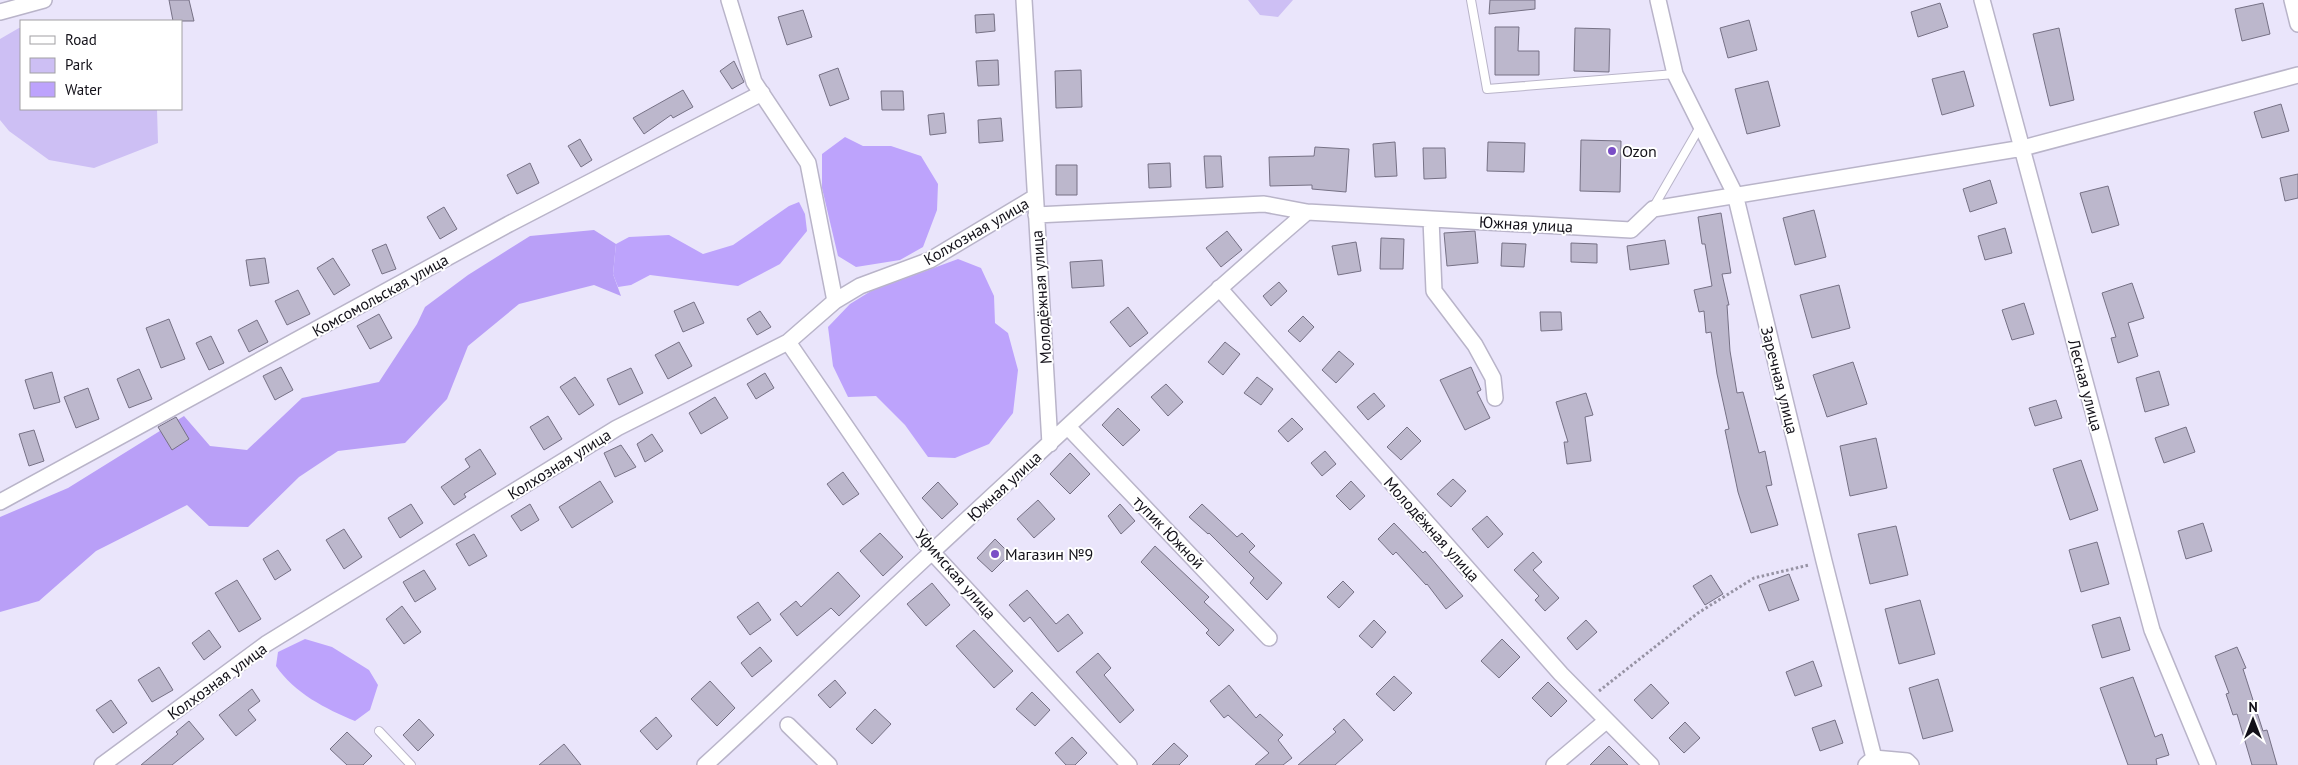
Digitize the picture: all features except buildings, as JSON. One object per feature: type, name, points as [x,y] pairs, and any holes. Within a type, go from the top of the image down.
[{"type":"street","points":[[0,12],[44,0]]},
{"type":"street","points":[[730,0],[754,82],[808,163],[835,301]]},
{"type":"street","name":"Молодёжная улица","points":[[1024,0],[1050,444]]},
{"type":"street","name":"Заречная улица","points":[[1658,0],[1675,74],[1735,194],[1824,561],[1870,762]]},
{"type":"street","name":"Лесная улица","points":[[1982,0],[2152,630],[2208,765]]},
{"type":"street","points":[[2292,0],[2298,24]]},
{"type":"street","points":[[1653,209],[2023,148],[2298,75]]},
{"type":"street","name":"Комсомольская улица","points":[[0,502],[509,224],[762,93]]},
{"type":"street","name":"Колхозная улица","points":[[102,765],[274,639],[617,428],[788,342],[835,301],[860,286],[930,260],[1035,197]]},
{"type":"street","name":"Южная улица","points":[[1036,215],[1264,204],[1307,212],[1631,230],[1653,209]]},
{"type":"street","name":"Южная улица","points":[[705,765],[769,708],[932,552],[1219,288],[1307,212]]},
{"type":"street","points":[[1431,219],[1434,291],[1475,345],[1494,378],[1495,398]]},
{"type":"street","name":"Молодёжная улица","points":[[1219,288],[1560,674],[1651,765]]},
{"type":"street","name":"Уфимская улица","points":[[788,342],[932,552],[1128,765]]},
{"type":"street","name":"тупик Южной","points":[[1068,427],[1269,638]]},
{"type":"street","points":[[1554,765],[1606,721]]},
{"type":"street","points":[[788,725],[829,765]]},
{"type":"street","points":[[1870,762],[1907,760],[1911,765]]},
{"type":"lane","points":[[1471,0],[1487,89],[1675,74]]},
{"type":"lane","points":[[1653,209],[1701,125]]},
{"type":"lane","points":[[379,731],[411,765]]},
{"type":"path","points":[[1586,700],[1698,613],[1754,578],[1824,561]]},
{"type":"green space","points":[[1248,0],[1293,0],[1278,17],[1260,15]]},
{"type":"green space","points":[[20,28],[20,110],[157,110],[158,143],[94,168],[49,160],[9,131],[0,120],[0,39]]},
{"type":"shaded area","points":[[594,230],[616,244],[613,274],[621,296],[594,285],[519,304],[468,346],[447,399],[405,443],[338,451],[299,477],[248,527],[209,526],[187,505],[96,551],[39,601],[0,612],[0,517],[68,488],[184,416],[210,446],[247,450],[302,398],[379,382],[417,324],[425,307],[468,275],[530,236]]},
{"type":"water","points":[[845,137],[863,146],[891,146],[921,156],[938,184],[937,210],[923,247],[900,260],[856,267],[838,256],[822,188],[822,154]]},
{"type":"water","points":[[799,202],[805,214],[807,231],[780,264],[738,286],[650,275],[631,285],[618,287],[613,274],[616,244],[629,237],[669,235],[703,254],[733,245],[789,206]]},
{"type":"water","points":[[958,259],[981,268],[994,296],[995,323],[1008,333],[1018,370],[1013,413],[989,444],[955,458],[928,457],[905,425],[876,396],[848,397],[833,366],[828,327],[850,304],[871,291]]},
{"type":"water","points":[[305,639],[332,647],[369,670],[378,685],[370,710],[355,721],[311,699],[283,676],[276,666],[278,652]]},
{"type":"place","name":"Ozon","points":[[1612,151]]},
{"type":"place","name":"Магазин №9","points":[[995,554]]}]
